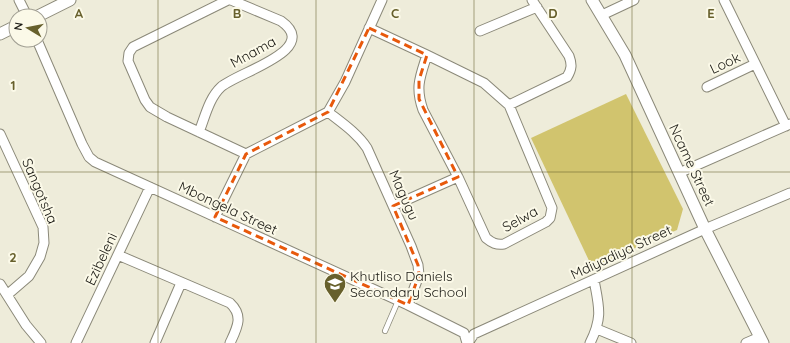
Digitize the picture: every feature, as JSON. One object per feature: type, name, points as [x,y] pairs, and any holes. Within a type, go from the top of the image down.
[{"type":"street","points":[[48,11],[70,0]]},
{"type":"street","points":[[228,0],[133,47],[128,53],[128,60],[145,100],[150,107],[246,154]]},
{"type":"street","name":"Mnama","points":[[199,132],[209,106],[220,88],[232,79],[287,50],[292,41],[292,32],[288,26],[281,21],[231,0]]},
{"type":"street","points":[[215,218],[246,154],[328,112],[345,82],[382,0]]},
{"type":"street","name":"Ncame Street","points":[[592,0],[625,55],[705,229],[761,340]]},
{"type":"street","points":[[602,15],[634,0]]},
{"type":"street","points":[[679,173],[788,125],[754,64],[724,0]]},
{"type":"street","points":[[480,31],[535,3],[572,63],[567,77],[509,105]]},
{"type":"street","name":"Selwa","points":[[369,28],[427,55],[484,83],[509,105],[552,208],[550,218],[546,222],[504,244],[498,245],[492,243],[486,238],[458,177],[423,110],[419,99],[419,80],[427,55]]},
{"type":"street","name":"Mbongela Street","points":[[40,48],[82,144],[89,157],[95,162],[408,305],[464,334],[468,343]]},
{"type":"street","name":"Look","points":[[707,87],[754,64]]},
{"type":"street","name":"Magugu","points":[[328,112],[361,139],[367,148],[418,265],[419,275],[408,305]]},
{"type":"street","name":"Sangotsha","points":[[0,134],[43,227],[44,243],[40,256],[29,276],[7,295]]},
{"type":"street","points":[[393,206],[458,177]]},
{"type":"street","name":"Ezibeleni","points":[[76,343],[150,187]]},
{"type":"street","name":"Mdiyadiya Street","points":[[468,343],[474,334],[705,229],[790,193]]},
{"type":"street","points":[[118,255],[230,304],[236,309],[238,317],[237,327],[230,343]]},
{"type":"street","points":[[590,343],[597,329],[599,318],[594,280]]},
{"type":"street","points":[[155,343],[181,283]]},
{"type":"street","points":[[0,284],[26,325],[41,343]]},
{"type":"street","points":[[597,329],[631,343]]},
{"type":"street","points":[[746,343],[761,340]]},
{"type":"lane","points":[[385,331],[398,301]]},
{"type":"highlighted area","points":[[369,28],[427,55],[419,80],[419,99],[458,177],[393,206],[418,265],[419,275],[408,305],[215,217],[246,154],[328,112]]},
{"type":"shaded area","points":[[626,94],[683,209],[677,230],[592,267],[531,138]]},
{"type":"place","name":"Khutliso Daniels Secondary School","points":[[335,304]]}]
